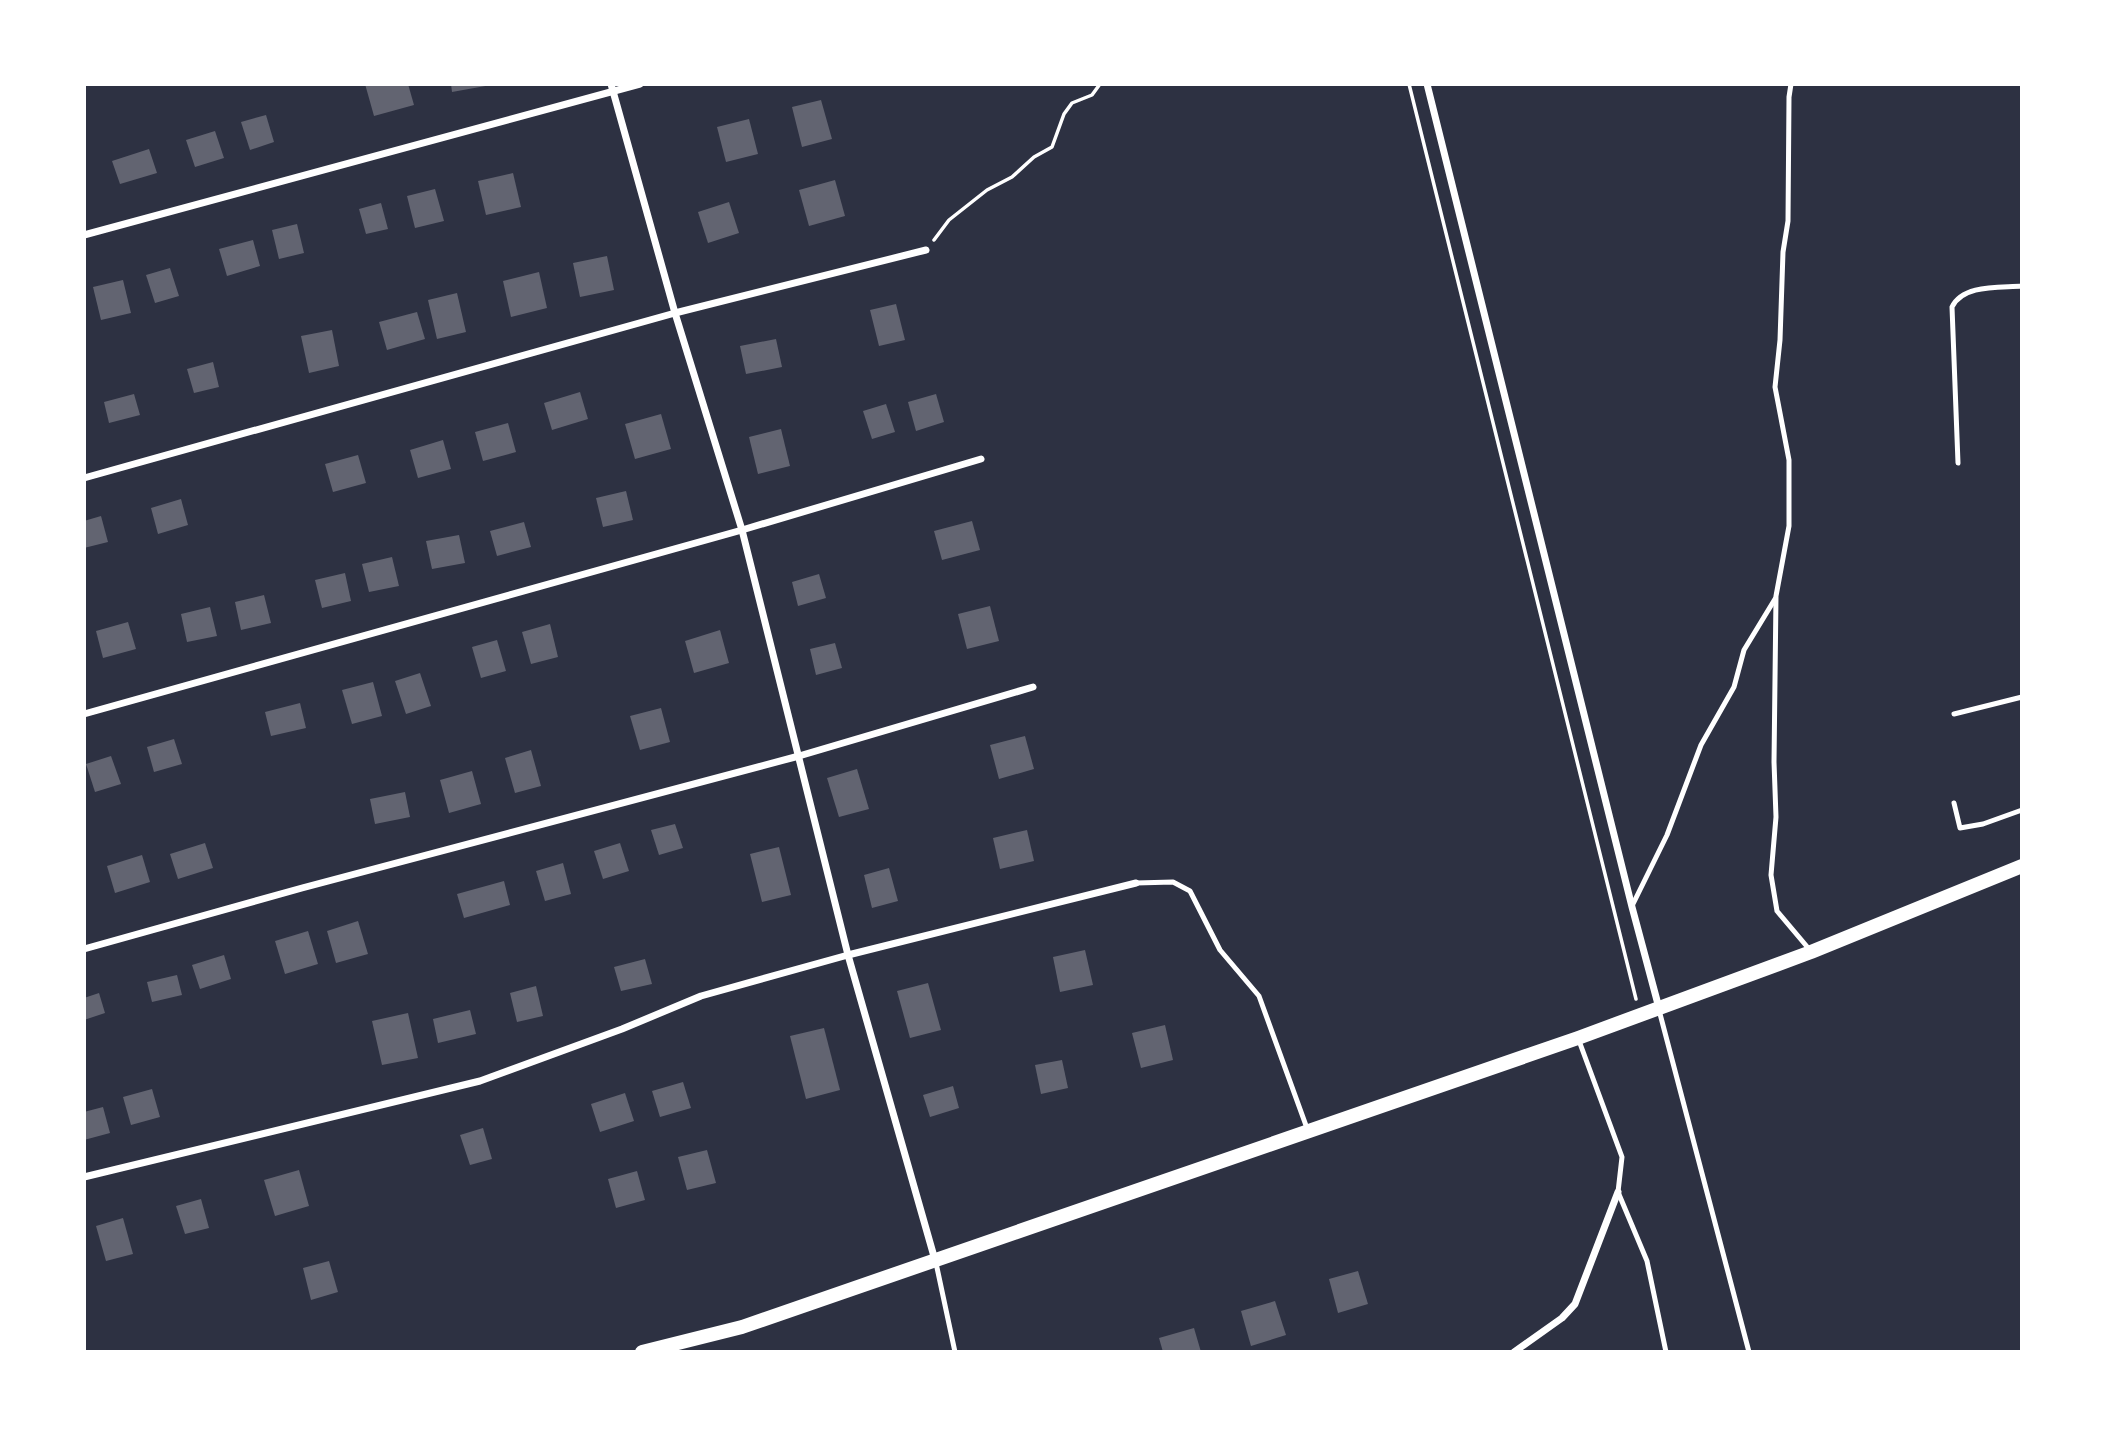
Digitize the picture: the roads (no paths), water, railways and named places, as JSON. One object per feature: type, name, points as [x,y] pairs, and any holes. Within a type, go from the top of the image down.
[{"type":"main road","points":[[642,1352],[742,1327],[1578,1038],[1811,952],[2022,866]]},
{"type":"street","points":[[84,235],[612,88],[640,84]]},
{"type":"street","points":[[1427,84],[1659,1008]]},
{"type":"street","points":[[612,88],[675,313],[742,530],[848,955],[936,1260]]},
{"type":"street","points":[[84,478],[675,313],[926,250]]},
{"type":"street","points":[[84,714],[742,530],[981,459]]},
{"type":"street","points":[[84,949],[302,888],[799,757],[1033,687]]},
{"type":"street","points":[[84,1177],[480,1081],[622,1029],[701,996],[848,955],[1136,883]]},
{"type":"street","points":[[1514,1352],[1562,1318],[1575,1304],[1618,1192]]},
{"type":"lane","points":[[1791,84],[1788,221],[1783,252],[1780,340],[1775,387],[1788,460],[1789,526],[1776,596],[1776,817],[1771,875],[1777,911],[1811,952]]},
{"type":"lane","points":[[1958,463],[1952,307],[1957,298],[1970,291],[2022,286]]},
{"type":"lane","points":[[1632,907],[1667,835],[1702,745],[1734,687],[1744,650],[1776,596]]},
{"type":"lane","points":[[1954,714],[2022,697]]},
{"type":"lane","points":[[1954,803],[1960,828],[1983,824],[2022,810]]},
{"type":"lane","points":[[1136,883],[1173,882],[1190,891],[1220,950],[1259,996],[1308,1131]]},
{"type":"lane","points":[[1659,1008],[1749,1352]]},
{"type":"lane","points":[[1578,1038],[1622,1157],[1618,1192],[1647,1261],[1666,1352]]},
{"type":"lane","points":[[936,1260],[956,1352]]}]
